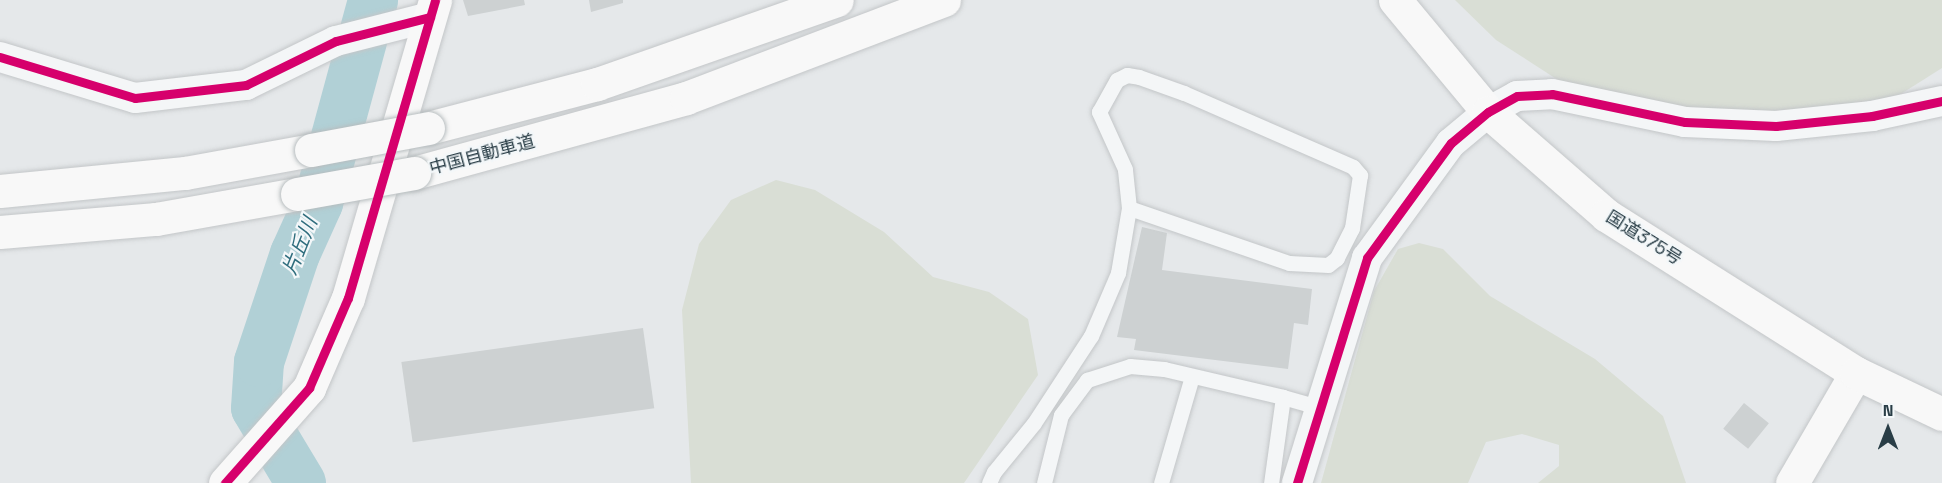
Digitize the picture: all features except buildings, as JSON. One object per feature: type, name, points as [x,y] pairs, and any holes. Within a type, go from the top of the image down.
[{"type":"main road","points":[[0,191],[185,173],[428,128],[607,80],[837,0]]},
{"type":"main road","name":"中国自動車道","points":[[0,232],[156,219],[414,173],[686,98],[944,0]]},
{"type":"main road","name":"国道375号","points":[[1395,0],[1488,112],[1606,215],[1856,373],[1942,414]]},
{"type":"main road","points":[[240,477],[309,388],[348,298],[432,8]]},
{"type":"main road","points":[[0,178],[185,173]]},
{"type":"main road","points":[[0,240],[156,219]]},
{"type":"main road","points":[[1792,483],[1856,373]]},
{"type":"street","points":[[0,57],[135,98],[246,84],[336,40],[432,8]]},
{"type":"street","points":[[1297,483],[1367,258],[1451,143],[1488,112],[1517,96],[1552,94],[1685,122],[1776,126],[1872,116],[1942,101]]},
{"type":"lane","points":[[989,483],[994,472],[1034,423],[1091,336],[1118,273],[1129,208],[1125,169],[1099,112],[1117,80],[1127,75],[1184,93],[1353,167],[1361,185],[1352,228],[1337,258],[1328,265],[1311,267],[1289,263],[1129,208]]},
{"type":"lane","points":[[1046,482],[1061,415],[1087,380],[1130,366],[1192,376],[1319,407]]},
{"type":"lane","points":[[1161,483],[1192,376]]},
{"type":"lane","points":[[1271,483],[1283,397]]},
{"type":"shaded area","points":[[1455,0],[1942,0],[1942,68],[1893,99],[1788,112],[1692,112],[1632,101],[1558,80],[1496,40]]},
{"type":"shaded area","points":[[776,180],[815,190],[884,232],[933,277],[989,292],[1028,319],[1038,375],[964,483],[691,483],[682,310],[699,244],[731,200]]},
{"type":"shaded area","points":[[1419,243],[1443,249],[1490,296],[1595,359],[1663,416],[1686,483],[1538,483],[1559,466],[1559,445],[1522,434],[1486,442],[1468,483],[1321,483],[1374,291],[1398,249]]},
{"type":"waterway","name":"片丘川","points":[[301,483],[256,408],[259,362],[295,254],[318,203],[373,0]]},
{"type":"cycle path","points":[[225,483],[309,388],[348,298],[435,0]]},
{"type":"cycle path","points":[[0,57],[135,98],[246,85],[336,41],[430,17]]},
{"type":"cycle path","points":[[1297,483],[1367,258],[1451,143],[1488,112],[1517,96],[1552,94],[1685,122],[1776,126],[1872,116],[1942,101]]}]
